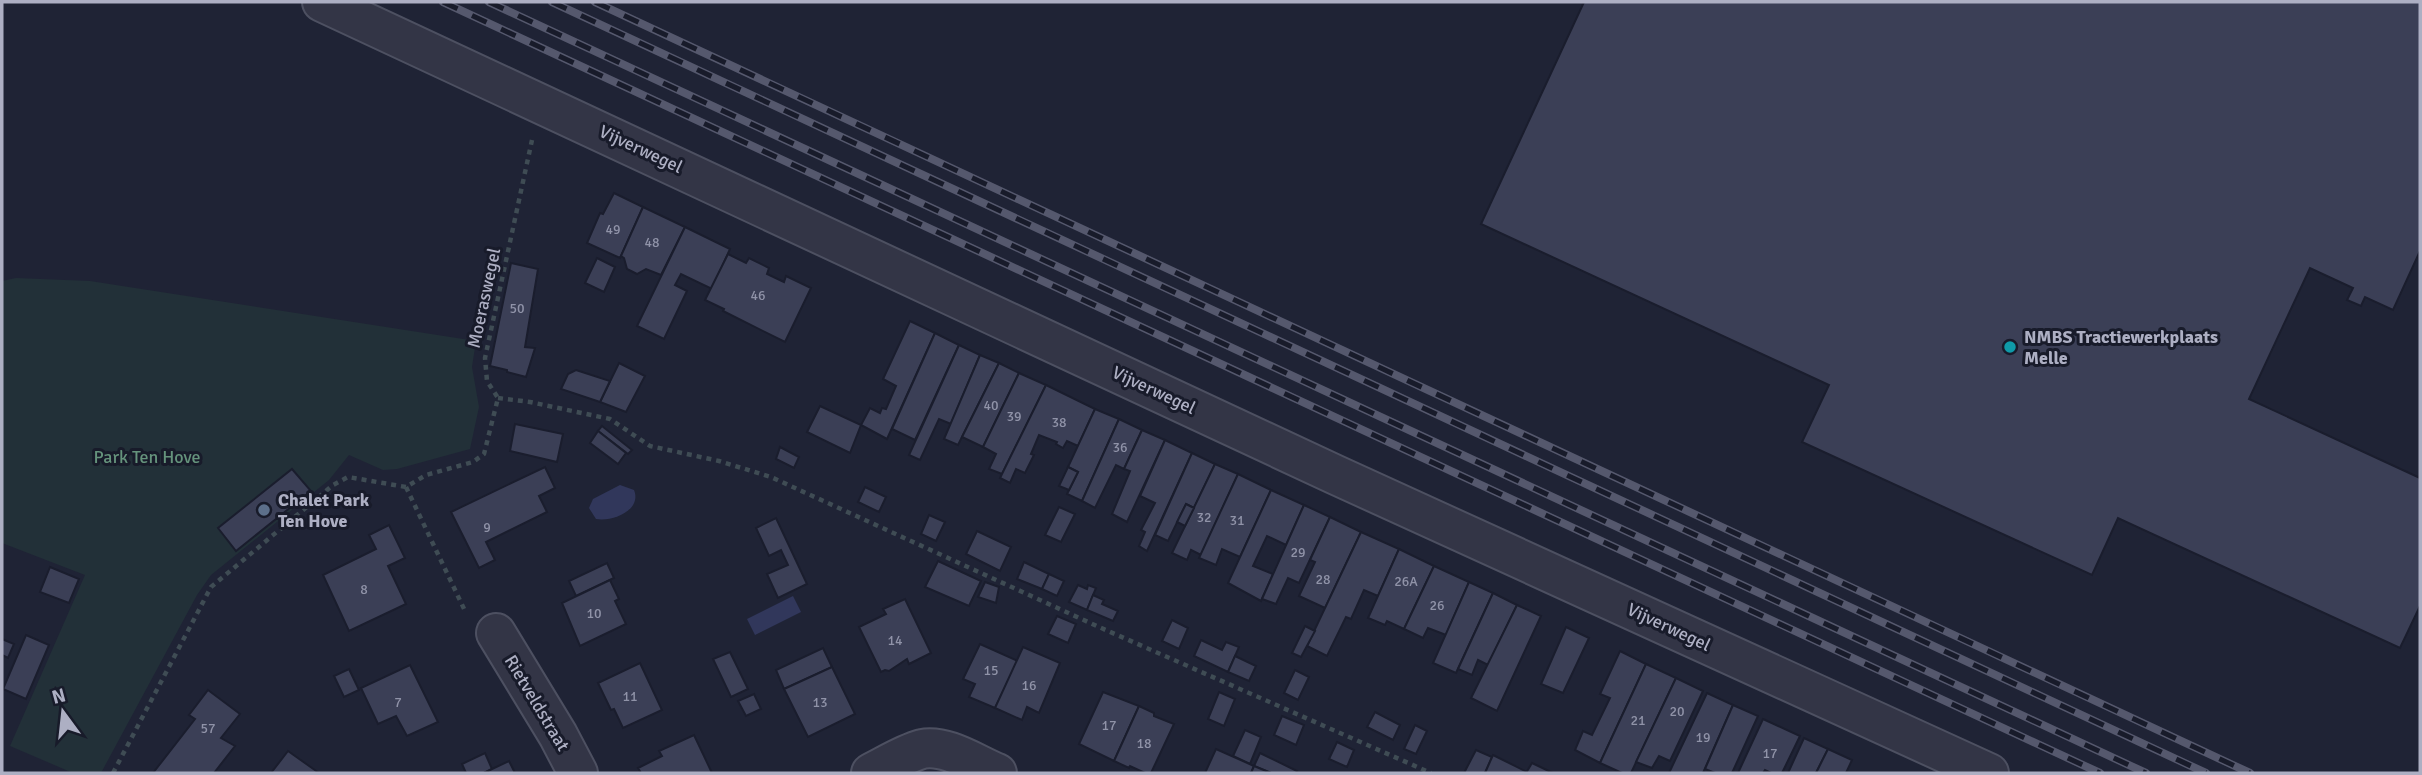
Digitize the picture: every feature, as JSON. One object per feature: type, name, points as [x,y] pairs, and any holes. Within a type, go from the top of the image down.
[{"type":"street","name":"Vijverwegel","points":[[322,2],[1336,475],[1989,773]]},
{"type":"street","name":"Rietveldstraat","points":[[496,633],[578,773]]},
{"type":"street","points":[[871,773],[908,754],[937,748],[997,773]]},
{"type":"path","name":"Moeraswegel","points":[[498,398],[486,381],[485,358],[540,102]]},
{"type":"path","points":[[113,773],[211,587],[333,485],[348,477],[406,487],[426,475],[473,461],[484,454],[498,398],[610,419],[650,446],[719,461],[771,477],[1099,627],[1431,773]]},
{"type":"path","points":[[406,487],[469,620],[496,633]]},
{"type":"green space","name":"Park Ten Hove","points":[[16,278],[90,281],[476,341],[472,367],[479,407],[470,449],[397,469],[383,470],[349,455],[329,480],[211,575],[197,595],[101,773],[73,773],[10,746],[85,575],[2,543],[2,281]]},
{"type":"water","points":[[620,485],[634,490],[634,503],[630,509],[610,519],[596,519],[589,508],[593,499]]},
{"type":"water","points":[[793,596],[801,612],[755,635],[747,619]]},
{"type":"building","name":"NMBS Tractiewerkplaats Melle","points":[[1584,2],[2420,2],[2420,251],[2393,310],[2365,297],[2361,306],[2347,300],[2353,288],[2310,268],[2249,399],[2420,478],[2420,606],[2400,648],[2118,518],[2092,575],[1802,442],[1829,385],[1481,224]]},
{"type":"building","points":[[614,193],[643,207],[620,258],[587,243],[600,213],[603,214]]},
{"type":"building","points":[[643,207],[685,227],[661,275],[646,269],[637,274],[627,269],[621,256]]},
{"type":"building","points":[[685,227],[730,249],[712,289],[681,274],[675,285],[687,291],[664,339],[637,326]]},
{"type":"building","points":[[728,254],[746,263],[749,258],[769,268],[767,274],[784,282],[786,276],[811,288],[785,342],[705,300]]},
{"type":"building","points":[[597,258],[615,267],[604,292],[585,283]]},
{"type":"building","points":[[511,263],[538,269],[525,347],[535,348],[526,377],[490,366]]},
{"type":"building","points":[[910,321],[935,333],[887,439],[861,425],[870,408],[880,413],[882,408],[886,409],[896,386],[883,379]]},
{"type":"building","points":[[935,333],[959,345],[915,440],[892,429]]},
{"type":"building","points":[[959,345],[980,355],[951,424],[939,419],[920,460],[909,455]]},
{"type":"building","points":[[980,355],[999,363],[958,445],[944,439]]},
{"type":"building","points":[[619,363],[645,376],[626,412],[600,402]]},
{"type":"building","points":[[999,363],[1019,373],[983,447],[962,437]]},
{"type":"building","points":[[576,370],[610,381],[600,402],[561,389],[568,374]]},
{"type":"building","points":[[1019,373],[1046,385],[1002,474],[989,469],[996,454],[983,447]]},
{"type":"building","points":[[1046,385],[1095,409],[1078,446],[1067,441],[1063,448],[1056,444],[1057,442],[1039,435],[1031,454],[1034,455],[1025,473],[1016,469],[1010,483],[1000,478]]},
{"type":"building","points":[[820,406],[861,425],[850,453],[807,432]]},
{"type":"building","points":[[1095,409],[1119,419],[1082,501],[1067,494],[1078,472],[1068,467]]},
{"type":"building","points":[[1119,419],[1142,430],[1124,469],[1116,465],[1095,508],[1082,501]]},
{"type":"building","points":[[515,424],[563,434],[557,462],[510,451]]},
{"type":"building","points":[[602,426],[632,450],[628,454],[598,431]]},
{"type":"building","points":[[1142,430],[1165,440],[1127,522],[1112,514],[1130,471],[1124,469]]},
{"type":"building","points":[[598,431],[626,453],[618,464],[590,443]]},
{"type":"building","points":[[1165,440],[1192,453],[1147,551],[1139,546],[1145,532],[1141,530],[1155,503],[1140,496]]},
{"type":"building","points":[[780,447],[799,457],[794,468],[776,459]]},
{"type":"building","points":[[1192,453],[1215,464],[1194,508],[1186,504],[1168,541],[1155,535]]},
{"type":"building","points":[[1215,464],[1238,474],[1201,555],[1191,550],[1187,560],[1172,553]]},
{"type":"building","points":[[545,467],[555,488],[539,496],[547,512],[486,542],[495,560],[479,568],[451,512]]},
{"type":"building","points":[[1068,467],[1078,472],[1069,490],[1059,486]]},
{"type":"building","name":"Chalet Park Ten Hove","points":[[292,469],[311,491],[236,551],[218,528]]},
{"type":"building","points":[[1238,474],[1271,490],[1240,557],[1222,549],[1216,565],[1199,558]]},
{"type":"building","points":[[865,487],[886,497],[879,512],[858,502]]},
{"type":"building","points":[[1271,490],[1304,505],[1286,545],[1267,536],[1253,566],[1273,574],[1261,601],[1228,583]]},
{"type":"building","points":[[1186,504],[1194,508],[1185,526],[1177,522]]},
{"type":"building","points":[[1304,505],[1330,517],[1299,583],[1288,578],[1276,604],[1262,599]]},
{"type":"building","points":[[1059,507],[1075,514],[1061,542],[1045,535]]},
{"type":"building","points":[[929,515],[945,522],[936,541],[921,534]]},
{"type":"building","points":[[1330,517],[1361,532],[1325,608],[1299,596],[1315,562],[1310,560]]},
{"type":"building","points":[[776,518],[807,584],[778,598],[767,574],[788,565],[781,550],[769,556],[756,528]]},
{"type":"building","points":[[389,525],[405,558],[388,566],[406,604],[349,631],[323,575],[376,549],[369,535]]},
{"type":"building","points":[[977,531],[1011,547],[1000,571],[966,554]]},
{"type":"building","points":[[1361,532],[1399,549],[1378,596],[1364,590],[1351,619],[1346,617],[1327,656],[1307,646]]},
{"type":"building","points":[[1399,549],[1434,566],[1404,629],[1387,621],[1385,625],[1368,618]]},
{"type":"building","points":[[938,561],[981,581],[969,606],[925,587]]},
{"type":"building","points":[[1024,562],[1049,574],[1042,589],[1017,579]]},
{"type":"building","points":[[607,563],[614,578],[576,596],[569,581]]},
{"type":"building","points":[[1434,566],[1469,582],[1446,635],[1428,628],[1423,638],[1404,629]]},
{"type":"building","points":[[50,567],[79,579],[69,603],[40,592]]},
{"type":"building","points":[[1049,574],[1064,581],[1057,596],[1042,589]]},
{"type":"building","points":[[610,580],[619,599],[615,601],[626,624],[580,646],[562,603]]},
{"type":"building","points":[[985,582],[999,587],[996,603],[978,597]]},
{"type":"building","points":[[1469,582],[1493,593],[1456,673],[1433,663]]},
{"type":"building","points":[[1078,585],[1087,589],[1088,585],[1096,588],[1087,610],[1069,602]]},
{"type":"building","points":[[1493,593],[1517,605],[1488,665],[1478,660],[1472,675],[1458,669]]},
{"type":"building","points":[[1093,595],[1104,600],[1102,604],[1118,611],[1113,621],[1087,610]]},
{"type":"building","points":[[905,599],[931,653],[909,664],[907,659],[889,671],[881,672],[859,627],[886,614],[883,609]]},
{"type":"building","points":[[1517,605],[1541,616],[1497,711],[1471,698]]},
{"type":"building","points":[[1057,616],[1076,624],[1068,643],[1048,634]]},
{"type":"building","points":[[1172,620],[1188,628],[1179,649],[1162,641]]},
{"type":"building","points":[[1305,626],[1315,631],[1301,657],[1292,653]]},
{"type":"building","points":[[1566,627],[1589,638],[1563,693],[1541,684]]},
{"type":"building","points":[[26,635],[49,645],[26,699],[3,689]]},
{"type":"building","points":[[2,639],[14,644],[8,658],[2,655]]},
{"type":"building","points":[[1201,640],[1222,650],[1226,642],[1239,647],[1228,672],[1194,656]]},
{"type":"building","points":[[980,644],[1018,661],[995,708],[969,697],[975,684],[963,679]]},
{"type":"building","points":[[1023,647],[1060,663],[1039,713],[1027,707],[1022,720],[995,708]]},
{"type":"building","points":[[823,648],[832,667],[784,689],[776,670]]},
{"type":"building","points":[[1620,651],[1646,664],[1600,763],[1575,750],[1583,731],[1592,735],[1610,698],[1600,694]]},
{"type":"building","points":[[730,652],[748,689],[731,697],[713,659]]},
{"type":"building","points":[[1235,656],[1256,666],[1249,681],[1228,672]]},
{"type":"building","points":[[640,663],[662,710],[623,728],[598,683]]},
{"type":"building","points":[[1646,664],[1676,678],[1631,773],[1622,773],[1600,763]]},
{"type":"building","points":[[410,665],[438,722],[407,736],[396,716],[378,724],[361,688]]},
{"type":"building","points":[[832,667],[855,714],[808,737],[784,689]]},
{"type":"building","points":[[349,669],[359,690],[344,697],[334,676]]},
{"type":"building","points":[[1295,670],[1309,677],[1298,700],[1284,693]]},
{"type":"building","points":[[1676,678],[1703,691],[1670,761],[1659,756],[1652,768],[1636,762]]},
{"type":"building","points":[[208,690],[240,714],[221,738],[235,746],[214,773],[153,773],[195,719],[189,715]]},
{"type":"building","points":[[1103,692],[1139,706],[1114,761],[1079,744]]},
{"type":"building","points":[[1219,692],[1235,699],[1224,726],[1208,719]]},
{"type":"building","points":[[1707,693],[1733,705],[1703,773],[1669,773]]},
{"type":"building","points":[[754,694],[761,709],[746,716],[738,701]]},
{"type":"building","points":[[1733,705],[1758,716],[1732,773],[1715,773],[1705,769]]},
{"type":"building","points":[[1139,706],[1174,724],[1151,773],[1114,761]]},
{"type":"building","points":[[1375,712],[1400,725],[1393,740],[1367,727]]},
{"type":"building","points":[[1282,716],[1304,725],[1296,745],[1274,735]]},
{"type":"building","points":[[1763,719],[1800,736],[1782,773],[1765,770],[1763,773],[1738,773]]},
{"type":"building","points":[[1415,725],[1427,731],[1416,754],[1404,749]]},
{"type":"building","points":[[1245,730],[1261,737],[1250,764],[1233,756]]},
{"type":"building","points":[[694,735],[712,773],[641,773],[638,768],[662,756],[659,751]]},
{"type":"building","points":[[1804,738],[1828,749],[1816,773],[1788,773]]},
{"type":"building","points":[[1337,742],[1354,750],[1347,767],[1329,759]]},
{"type":"building","points":[[1216,749],[1254,766],[1251,773],[1205,773]]},
{"type":"building","points":[[1828,749],[1852,760],[1846,773],[1816,773]]},
{"type":"building","points":[[1476,750],[1492,757],[1485,773],[1464,773]]},
{"type":"building","points":[[288,751],[319,773],[271,773]]},
{"type":"building","points":[[485,753],[492,769],[484,773],[466,773],[462,764]]},
{"type":"building","points":[[1260,753],[1297,771],[1296,773],[1271,773],[1254,766]]},
{"type":"building","points":[[1493,755],[1527,772],[1485,773]]},
{"type":"building","points":[[509,761],[515,773],[484,773],[492,769]]},
{"type":"building","points":[[1532,763],[1553,773],[1526,773]]},
{"type":"building","points":[[1254,766],[1271,773],[1251,773]]},
{"type":"railway","points":[[443,2],[2100,773]]},
{"type":"railway","points":[[489,2],[2146,773]]},
{"type":"railway","points":[[552,2],[2206,773]]},
{"type":"railway","points":[[595,2],[2250,773]]},
{"type":"place","name":"NMBS Tractiewerkplaats Melle","points":[[2010,347]]},
{"type":"place","name":"Chalet Park Ten Hove","points":[[264,510]]}]
